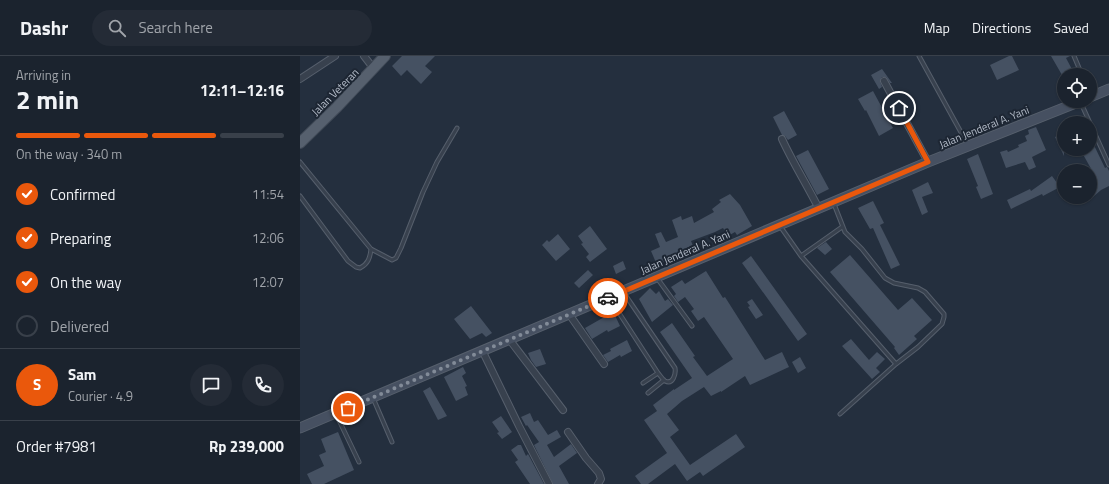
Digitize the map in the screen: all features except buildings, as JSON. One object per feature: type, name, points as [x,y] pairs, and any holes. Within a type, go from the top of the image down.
[{"type":"main road","name":"Jalan Veteran","points":[[300,143],[374,69],[385,56]]},
{"type":"main road","points":[[1097,94],[1109,89]]},
{"type":"main road","name":"Jalan Jenderal A. Yani","points":[[300,428],[336,414],[482,350],[657,278],[818,208],[1063,108]]},
{"type":"street","points":[[300,79],[335,56]]},
{"type":"street","points":[[364,56],[374,69]]},
{"type":"street","points":[[884,81],[928,162]]},
{"type":"street","points":[[782,140],[794,166],[807,186],[818,208]]},
{"type":"street","points":[[569,314],[604,364]]},
{"type":"street","points":[[509,339],[563,410]]},
{"type":"street","points":[[482,350],[549,484]]},
{"type":"street","points":[[568,432],[586,458],[599,473],[601,479],[598,484]]},
{"type":"lane","points":[[919,56],[968,146]]},
{"type":"lane","points":[[1074,56],[1079,68]]},
{"type":"lane","points":[[300,162],[372,249],[392,260],[398,254],[437,162],[457,128]]},
{"type":"lane","points":[[1097,138],[1109,165]]},
{"type":"lane","points":[[300,196],[352,265],[360,268],[365,266],[370,259],[372,249]]},
{"type":"lane","points":[[833,202],[845,232],[862,249],[885,278],[894,283],[918,288],[925,292],[944,314],[942,324],[918,347],[896,364],[840,414]]},
{"type":"lane","points":[[780,224],[801,256],[896,364]]},
{"type":"lane","points":[[801,256],[842,227]]},
{"type":"lane","points":[[657,278],[692,326]]},
{"type":"lane","points":[[609,297],[658,373],[664,380],[672,380],[675,376],[675,368],[623,291]]},
{"type":"lane","points":[[643,383],[658,373]]},
{"type":"lane","points":[[648,393],[664,380]]},
{"type":"lane","points":[[373,398],[392,442]]},
{"type":"lane","points":[[336,414],[359,462]]},
{"type":"way so far","points":[[348,408],[482,350],[608,298]]},
{"type":"route","points":[[608,298],[928,162],[899,108]]}]
